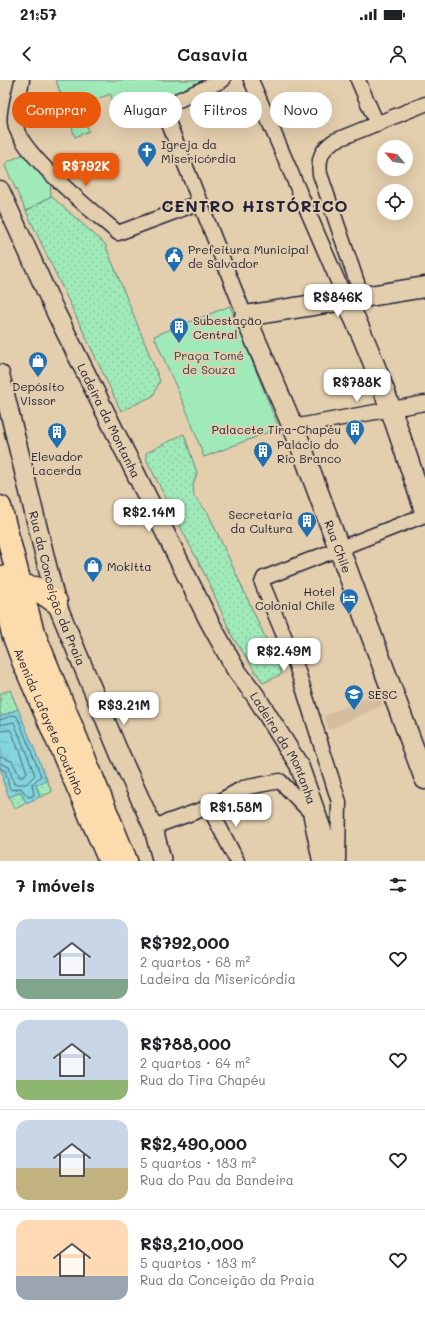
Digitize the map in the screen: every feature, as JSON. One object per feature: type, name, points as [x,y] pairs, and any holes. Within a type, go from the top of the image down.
[{"type":"main road","points":[[245,316],[425,287]]},
{"type":"main road","points":[[354,299],[354,318],[390,410],[425,511]]},
{"type":"main road","name":"Rua Chile","points":[[245,316],[294,427],[425,779]]},
{"type":"main road","name":"Avenida Lafayete Coutinho","points":[[0,507],[32,629],[126,861]]},
{"type":"main road","name":"Avenida Lafayete Coutinho","points":[[0,577],[13,634],[23,661],[110,861]]},
{"type":"main road","points":[[21,586],[35,588],[56,602]]},
{"type":"street","points":[[22,80],[15,122],[18,135],[45,168],[118,233],[201,202]]},
{"type":"street","points":[[223,80],[172,103],[164,114],[201,202],[245,316]]},
{"type":"street","points":[[251,80],[354,299]]},
{"type":"street","points":[[358,80],[376,124]]},
{"type":"street","points":[[354,299],[320,174],[320,155],[326,147],[334,141],[425,104]]},
{"type":"street","name":"Ladeira da Montanha","points":[[0,190],[56,313],[209,621],[236,670],[255,695],[299,765],[333,861]]},
{"type":"street","name":"Rua da Conceição da Praia","points":[[0,374],[56,602],[120,756],[153,827],[162,861]]},
{"type":"street","points":[[294,427],[425,403]]},
{"type":"street","points":[[338,861],[339,802],[295,662],[262,583],[264,578],[425,515]]},
{"type":"street","points":[[153,827],[210,807],[243,788],[280,781],[310,812],[320,861]]},
{"type":"street","points":[[210,807],[237,861]]},
{"type":"shaded area","name":"SESC","points":[[378,692],[383,705],[329,730],[324,716]]},
{"type":"green space","points":[[56,80],[208,80],[180,92],[109,92],[109,94],[101,97],[101,92],[60,92]]},
{"type":"green space","points":[[72,128],[88,128],[89,131],[75,137]]},
{"type":"green space","points":[[24,154],[50,182],[51,196],[26,211],[5,166],[7,162]]},
{"type":"green space","points":[[51,196],[105,244],[160,381],[153,396],[121,411],[26,211]]},
{"type":"green space","name":"Praça Tomé de Souza","points":[[230,306],[279,428],[204,457],[188,414],[154,336]]},
{"type":"green space","points":[[184,434],[197,473],[193,485],[194,496],[208,513],[282,674],[263,683],[232,636],[210,585],[147,461],[146,453]]},
{"type":"green space","points":[[10,690],[18,709],[0,717],[0,694]]},
{"type":"green space","points":[[47,780],[52,792],[40,797],[36,785]]},
{"type":"green space","points":[[21,791],[26,803],[15,809],[9,797]]},
{"type":"water","points":[[18,709],[47,780],[36,785],[40,797],[26,803],[21,792],[9,797],[2,779],[4,778],[0,768],[0,717]]},
{"type":"place","name":"Igreja da Misericórdia","points":[[147,168]]},
{"type":"place","name":"Prefeitura Municipal de Salvador","points":[[174,273]]},
{"type":"place","name":"Subestação Central","points":[[179,344]]},
{"type":"place","name":"Depósito Vissor","points":[[38,378]]},
{"type":"place","name":"Palacete Tira-Chapéu","points":[[355,446]]},
{"type":"place","name":"Elevador Lacerda","points":[[57,449]]},
{"type":"place","name":"Palácio do Rio Branco","points":[[263,468]]},
{"type":"place","name":"Secretaria da Cultura","points":[[307,538]]},
{"type":"place","name":"Mokitta","points":[[93,583]]},
{"type":"place","name":"Hotel Colonial Chile","points":[[349,615]]},
{"type":"place","name":"SESC","points":[[354,711]]},
{"type":"district","name":"CENTRO HISTÓRICO","points":[[255,205]]}]
